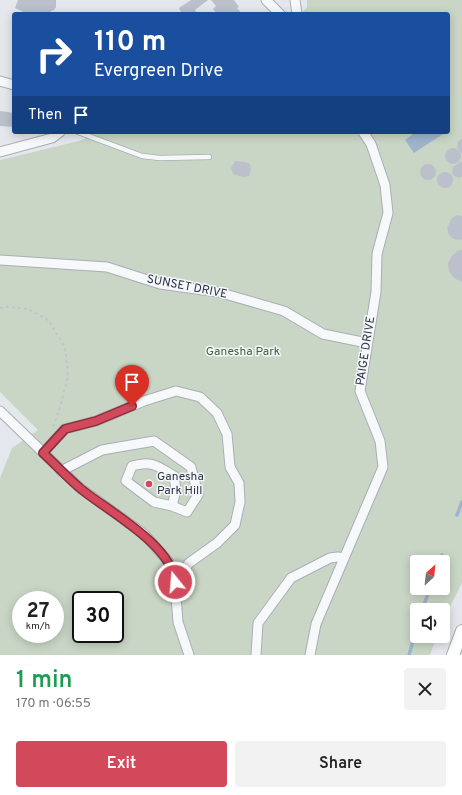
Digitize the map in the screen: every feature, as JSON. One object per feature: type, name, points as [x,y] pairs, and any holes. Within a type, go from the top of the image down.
[{"type":"main road","points":[[453,655],[462,631]]},
{"type":"street","points":[[266,0],[278,12]]},
{"type":"street","points":[[295,0],[297,12]]},
{"type":"street","points":[[0,81],[12,84]]},
{"type":"street","points":[[0,152],[52,138],[57,134]]},
{"type":"street","name":"PAIGE DRIVE","points":[[310,655],[316,624],[383,467],[380,441],[360,391],[376,292],[377,254],[388,213],[385,185],[371,144],[365,134]]},
{"type":"street","name":"SUNSET DRIVE","points":[[0,260],[107,267],[160,284],[218,292],[284,311],[323,334],[367,343]]},
{"type":"street","points":[[43,453],[65,429],[96,421],[144,401],[176,391],[200,397],[212,408],[217,413],[227,434],[230,467],[240,483],[240,502],[235,525],[217,543],[189,563],[175,582]]},
{"type":"street","points":[[0,411],[80,488],[144,534],[168,561],[174,573],[178,622],[189,655]]},
{"type":"street","points":[[61,470],[102,450],[154,441],[191,467],[198,495],[187,512],[172,506],[154,502],[126,481],[132,466],[144,463],[154,465],[174,476],[176,490],[172,506]]},
{"type":"street","points":[[256,655],[258,623],[291,578],[330,558],[344,558]]},
{"type":"lane","points":[[83,134],[142,156],[160,158],[210,157]]},
{"type":"path","points":[[0,308],[6,307],[28,310],[48,320],[65,347],[68,376],[60,407],[50,434]]},
{"type":"green space","name":"Ganesha Park","points":[[307,0],[462,0],[462,583],[450,607],[450,603],[410,603],[410,643],[434,643],[430,655],[0,655],[0,478],[12,448],[38,430],[0,392],[0,160],[79,141],[95,134],[450,134],[450,12],[302,12],[307,8]]},
{"type":"water","points":[[413,134],[443,134],[414,153],[405,140]]},
{"type":"building","points":[[18,0],[56,0],[56,7],[51,12],[24,12],[15,8]]},
{"type":"building","points":[[191,0],[208,0],[195,10],[196,12],[181,12],[179,8]]},
{"type":"building","points":[[211,0],[234,0],[239,7],[237,8],[240,12],[215,12],[213,9],[216,6]]},
{"type":"building","points":[[0,111],[12,113],[12,127],[0,126]]},
{"type":"building","points":[[462,139],[462,154],[457,147],[458,141]]},
{"type":"building","points":[[453,148],[460,153],[461,156],[456,163],[453,164],[446,159],[445,156],[450,149]]},
{"type":"building","points":[[235,161],[250,164],[251,169],[249,176],[243,177],[233,174],[231,168]]},
{"type":"building","points":[[462,161],[462,176],[460,178],[454,176],[452,173],[453,167]]},
{"type":"building","points":[[428,164],[435,169],[436,172],[431,179],[428,180],[421,175],[420,172],[425,165]]},
{"type":"building","points":[[445,172],[451,174],[453,180],[451,186],[445,188],[439,186],[437,180],[439,174]]},
{"type":"building","points":[[457,215],[462,216],[462,239],[460,240],[454,239],[449,235],[447,228],[452,218]]},
{"type":"building","points":[[459,250],[462,250],[462,282],[454,278],[449,271],[448,263],[452,256]]},
{"type":"waterway","points":[[457,515],[462,502]]},
{"type":"waterway","points":[[425,603],[427,595]]},
{"type":"waterway","points":[[409,655],[412,643]]},
{"type":"place","name":"Ganesha Park Hill","points":[[149,484]]},
{"type":"route","points":[[132,406],[96,421],[65,429],[43,453],[80,488],[114,514],[144,534],[168,561],[174,573],[175,582]]}]
